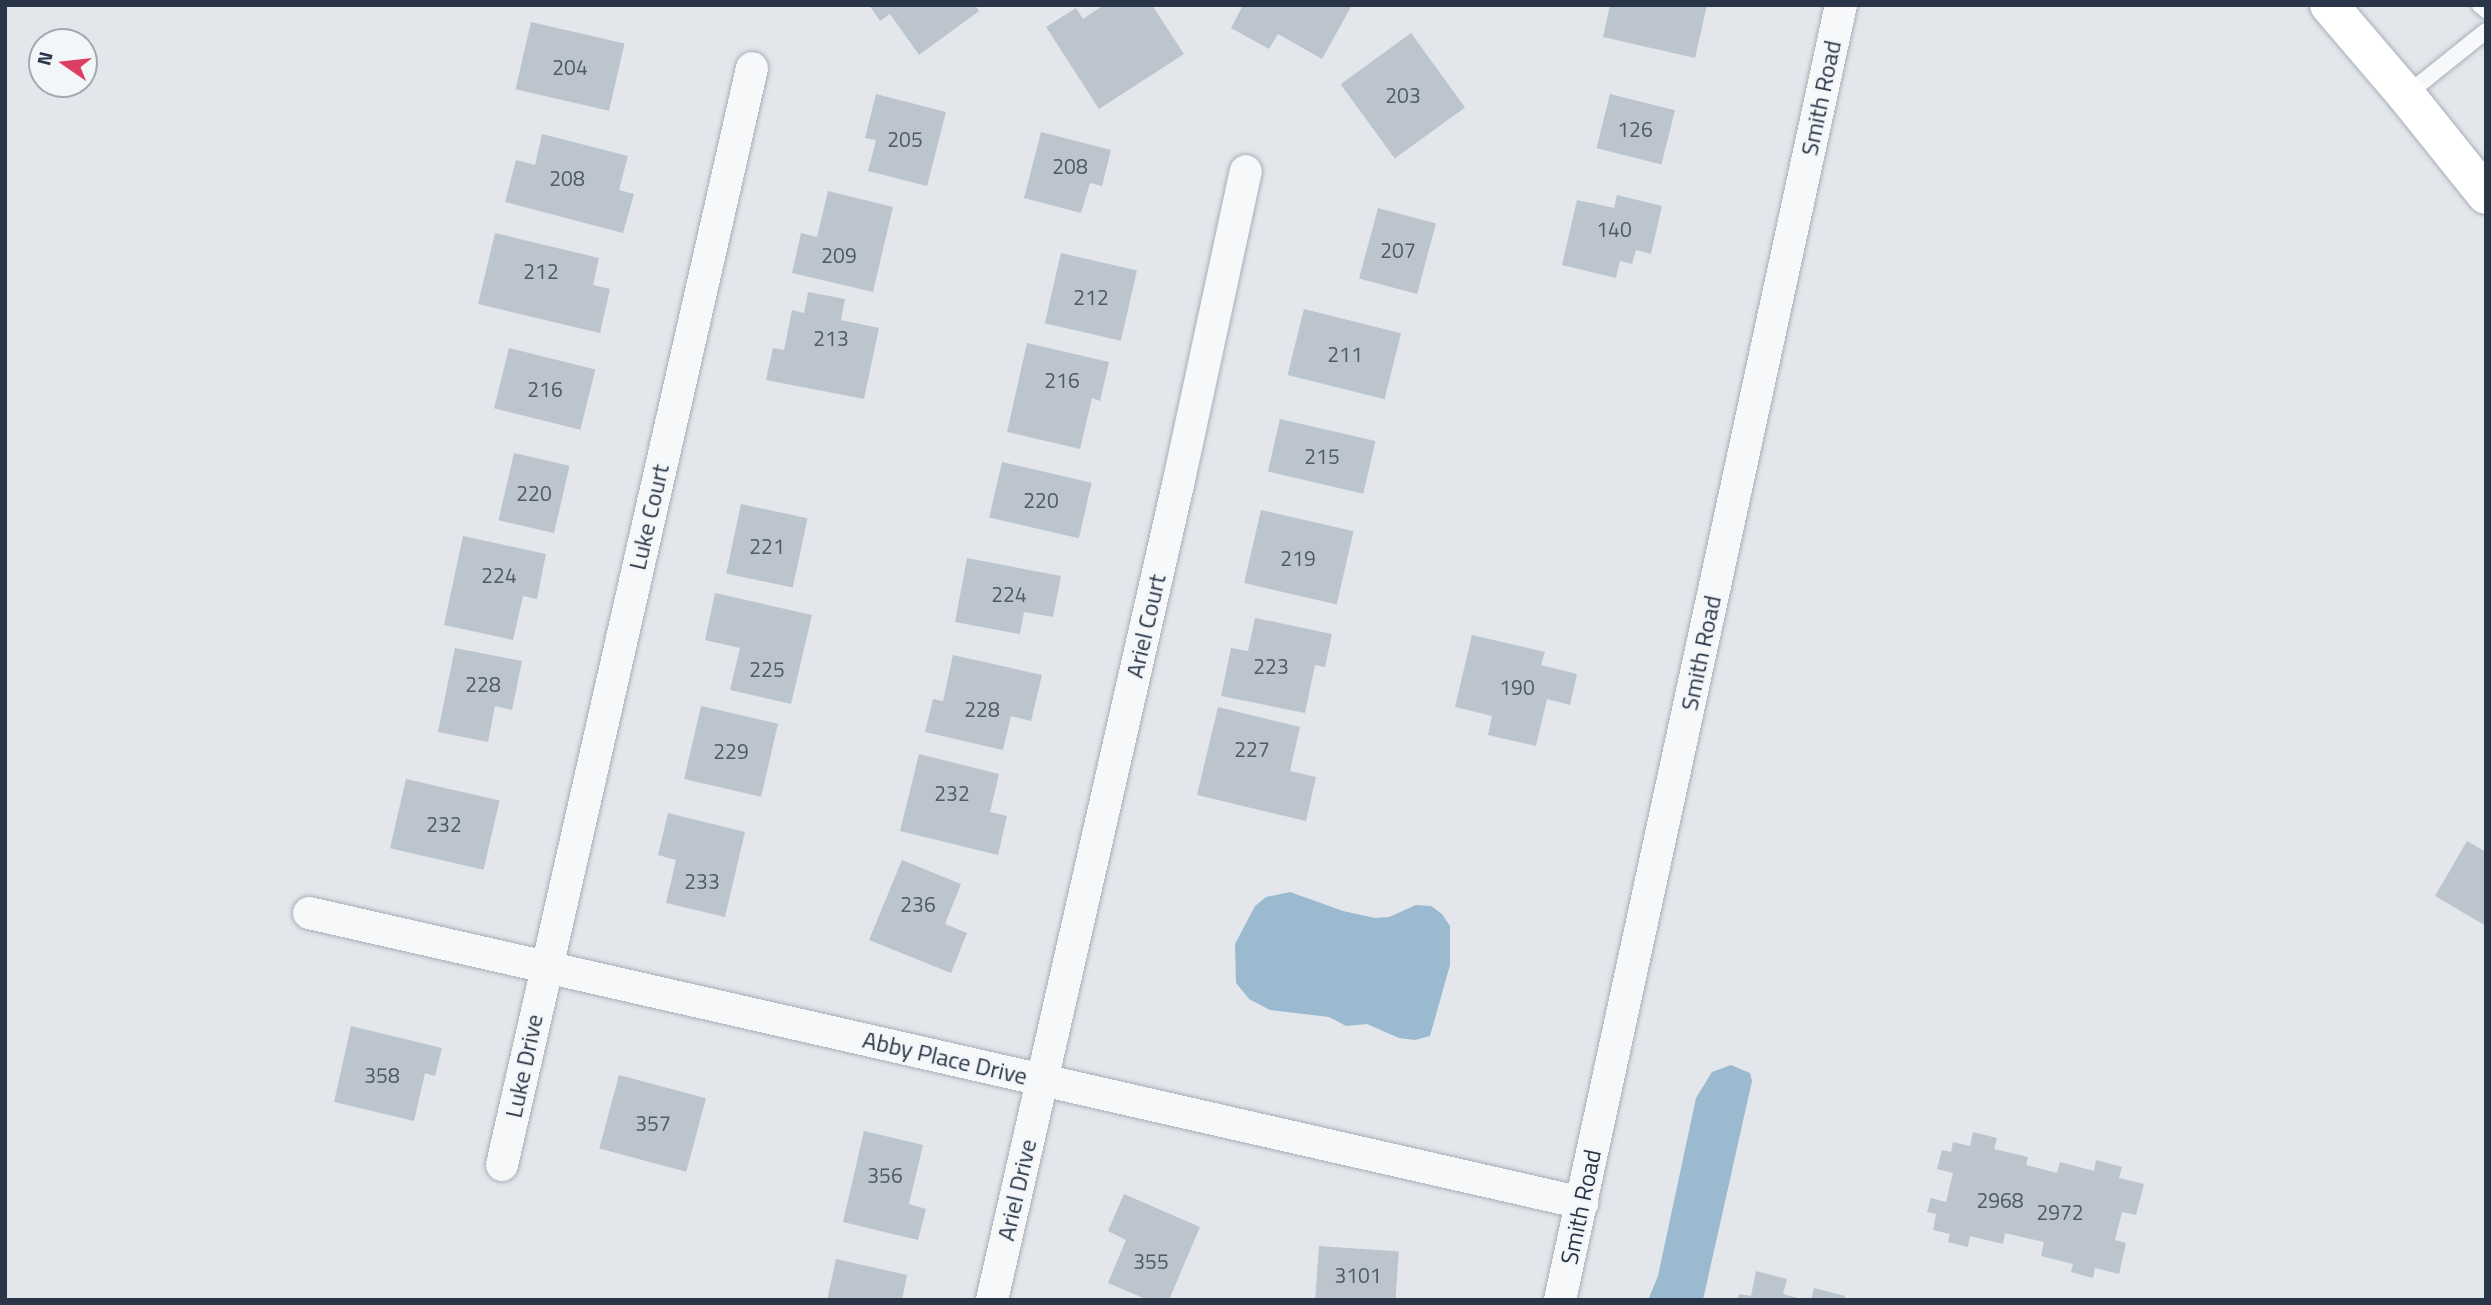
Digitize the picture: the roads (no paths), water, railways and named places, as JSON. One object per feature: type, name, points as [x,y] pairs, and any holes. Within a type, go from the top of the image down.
[{"type":"main road","points":[[2329,5],[2406,94],[2486,195]]},
{"type":"street","name":"Smith Road","points":[[1560,1300],[1841,5]]},
{"type":"street","name":"Luke Court","points":[[545,967],[752,68]]},
{"type":"street","name":"Ariel Court","points":[[1041,1080],[1179,480],[1246,171]]},
{"type":"street","name":"Abby Place Drive","points":[[309,913],[1582,1203]]},
{"type":"street","name":"Luke Drive","points":[[502,1165],[545,967]]},
{"type":"street","name":"Ariel Drive","points":[[992,1300],[1041,1080]]},
{"type":"lane","points":[[2480,5],[2486,9]]},
{"type":"lane","points":[[2406,94],[2486,31]]},
{"type":"water","points":[[1290,892],[1343,911],[1375,918],[1389,917],[1416,905],[1431,906],[1442,914],[1450,926],[1450,965],[1430,1036],[1415,1040],[1399,1038],[1367,1024],[1346,1026],[1329,1017],[1270,1010],[1249,999],[1236,983],[1235,944],[1255,906],[1266,897]]},
{"type":"water","points":[[1731,1065],[1750,1073],[1752,1081],[1703,1300],[1648,1300],[1658,1276],[1696,1098],[1712,1072]]}]
